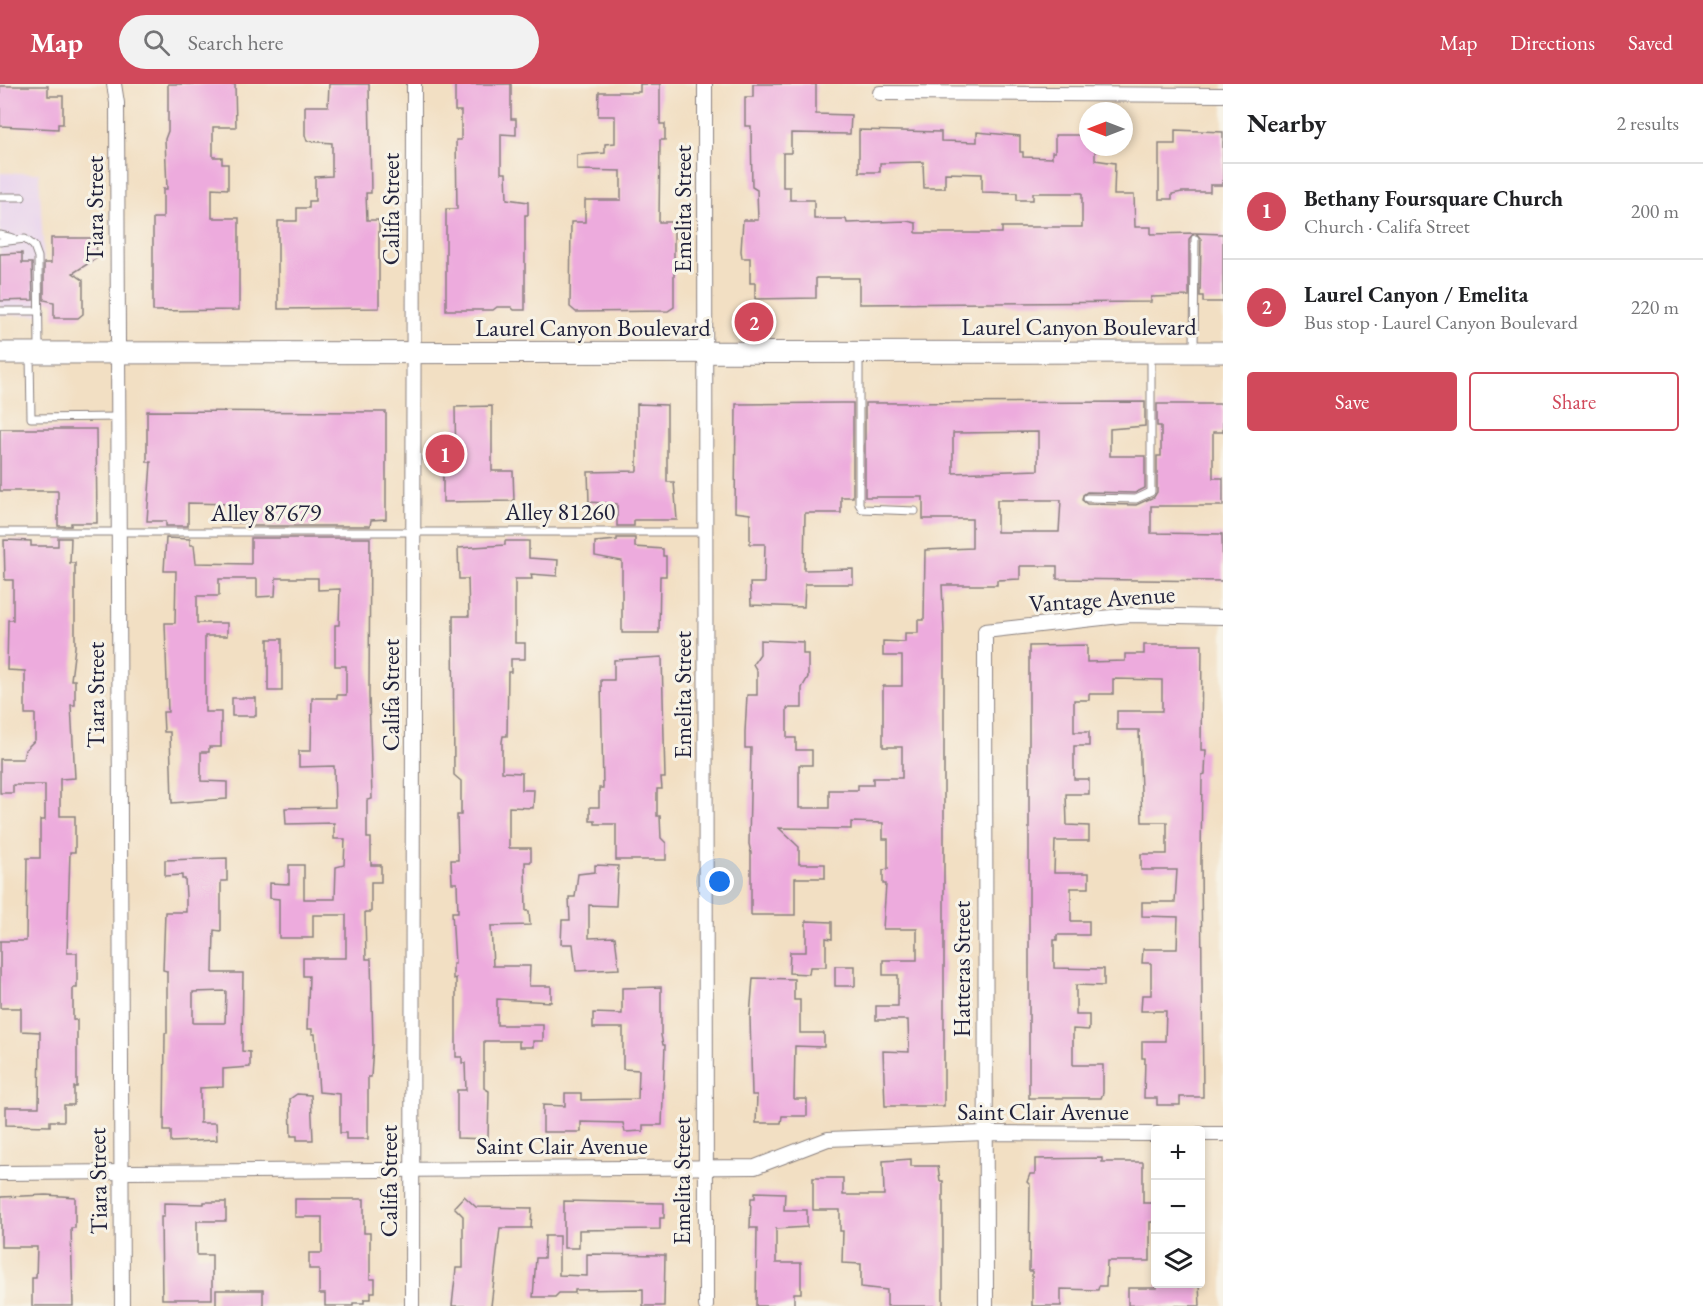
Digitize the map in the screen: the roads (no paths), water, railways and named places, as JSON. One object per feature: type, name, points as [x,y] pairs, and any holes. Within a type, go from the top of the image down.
[{"type":"main road","name":"Laurel Canyon Boulevard","points":[[0,353],[1223,352]]},
{"type":"street","name":"Tiara Street","points":[[114,84],[117,103],[122,1306]]},
{"type":"street","name":"Califa Street","points":[[412,1306],[414,84]]},
{"type":"street","name":"Emelita Street","points":[[705,84],[704,1168],[706,1306]]},
{"type":"street","points":[[880,93],[970,88],[1190,89],[1223,94]]},
{"type":"street","name":"Vantage Avenue","points":[[985,631],[1129,615],[1223,616]]},
{"type":"street","name":"Hatteras Street","points":[[985,631],[987,1306]]},
{"type":"street","name":"Saint Clair Avenue","points":[[0,1173],[754,1167],[828,1139],[985,1133],[1151,1134]]},
{"type":"street","points":[[1205,1134],[1223,1134]]},
{"type":"lane","points":[[0,197],[22,197]]},
{"type":"lane","points":[[0,235],[15,239]]},
{"type":"lane","points":[[1194,352],[1195,238]]},
{"type":"lane","points":[[0,242],[25,239],[34,246],[38,256],[39,311],[34,353],[31,418],[118,417]]},
{"type":"lane","points":[[0,311],[39,311]]},
{"type":"lane","points":[[859,352],[860,504],[862,510],[915,511]]},
{"type":"lane","points":[[1088,498],[1136,499],[1151,492],[1151,352]]},
{"type":"lane","name":"Alley 87679","points":[[0,532],[414,532]]},
{"type":"lane","name":"Alley 81260","points":[[414,532],[706,532]]},
{"type":"place","name":"Laurel Canyon / Emelita","points":[[754,322]]},
{"type":"place","name":"Bethany Foursquare Church","points":[[445,454]]}]
